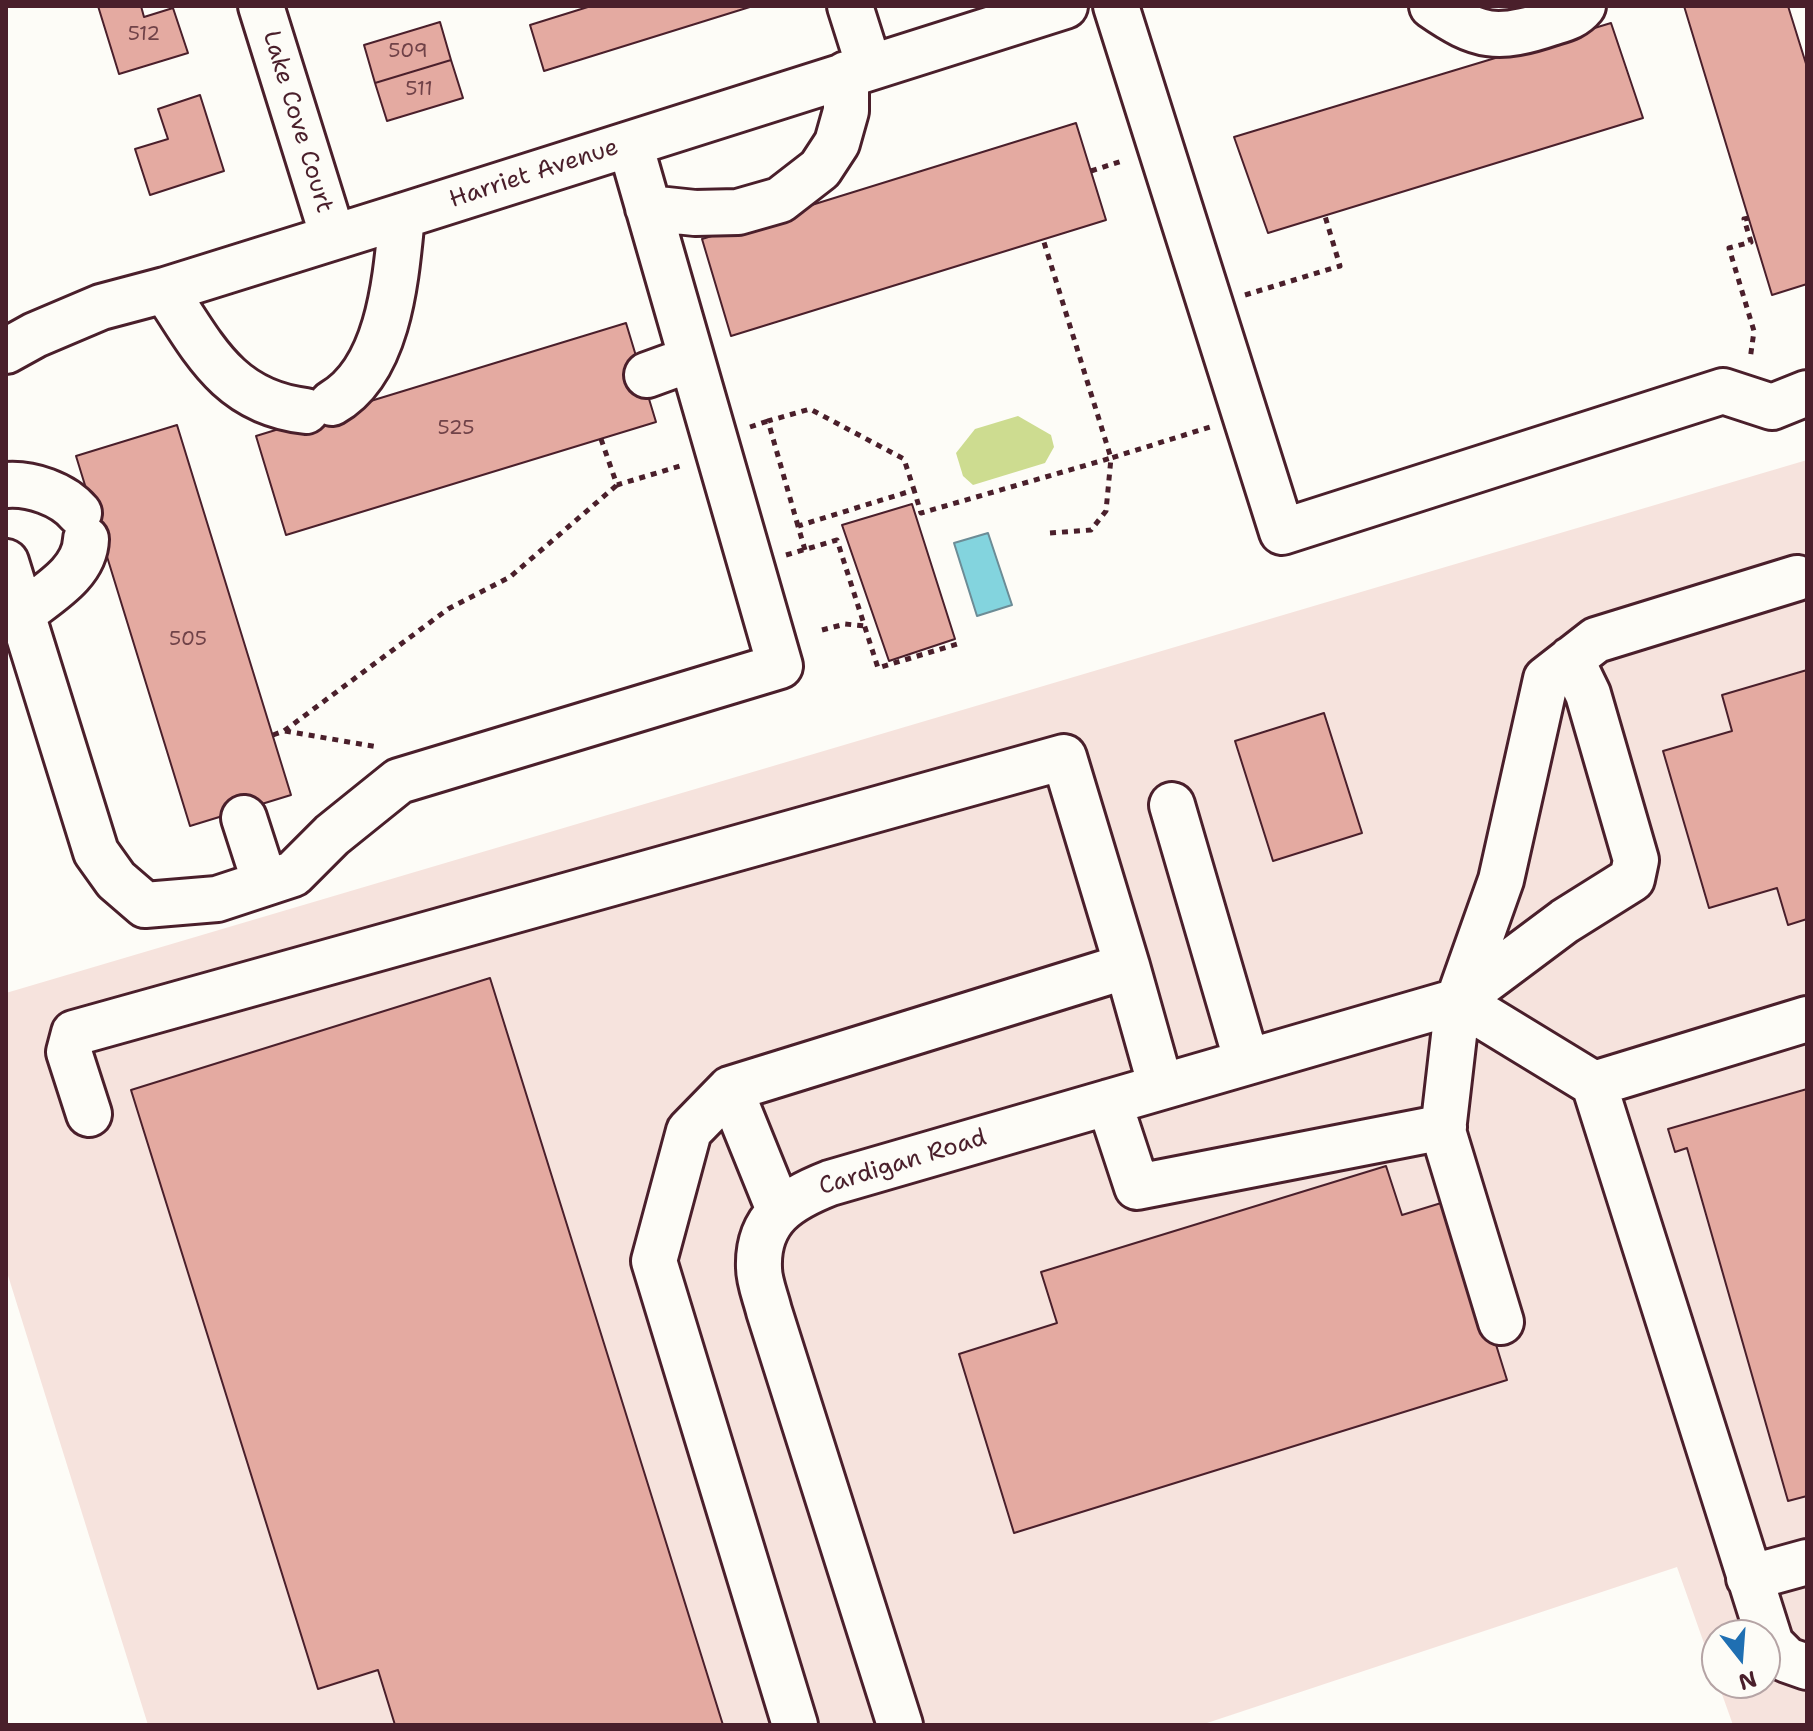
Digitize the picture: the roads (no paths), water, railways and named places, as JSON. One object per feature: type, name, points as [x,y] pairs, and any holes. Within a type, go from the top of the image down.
[{"type":"street","name":"Lake Cove Court","points":[[261,6],[333,237]]},
{"type":"street","points":[[648,208],[695,213],[738,212],[780,200],[820,169],[837,143],[857,70],[850,6]]},
{"type":"street","name":"Harriet Avenue","points":[[6,351],[101,307],[402,216],[1065,6]]},
{"type":"street","points":[[1116,6],[1282,532],[1723,391],[1772,407],[1807,393]]},
{"type":"street","points":[[1432,6],[1467,27],[1498,36],[1517,35],[1576,15],[1583,6]]},
{"type":"street","points":[[6,562],[96,852],[116,880],[145,905],[217,899],[293,874],[332,835],[399,781],[780,666],[630,144]]},
{"type":"street","points":[[165,290],[211,359],[231,380],[253,396],[283,408],[319,407],[345,395],[364,373],[387,320],[395,284],[402,216]]},
{"type":"street","points":[[647,375],[691,359]]},
{"type":"street","points":[[6,485],[68,500],[82,526],[86,555],[70,576],[23,613]]},
{"type":"street","points":[[1501,1322],[1444,1127],[1458,1001],[1501,880],[1546,679],[1596,640],[1797,578]]},
{"type":"street","points":[[1458,1001],[1565,921],[1632,879],[1636,860],[1588,694],[1571,659]]},
{"type":"street","points":[[89,1114],[69,1052],[74,1033],[1064,757],[1161,1087]]},
{"type":"street","points":[[1172,805],[1247,1062]]},
{"type":"street","points":[[244,818],[265,883]]},
{"type":"street","points":[[795,1725],[654,1261],[689,1131],[730,1089],[1127,966]]},
{"type":"street","points":[[1458,1001],[1594,1084],[1771,1644],[1787,1660],[1807,1667]]},
{"type":"street","name":"Cardigan Road","points":[[779,1210],[800,1194],[830,1183],[1458,1001]]},
{"type":"street","points":[[1594,1084],[1807,1019]]},
{"type":"street","points":[[730,1089],[779,1210],[761,1238],[759,1269],[769,1311],[900,1725]]},
{"type":"street","points":[[1109,1102],[1137,1187],[1444,1127]]},
{"type":"street","points":[[1749,1578],[1807,1562]]},
{"type":"water","points":[[988,533],[1012,605],[977,616],[954,543]]}]
